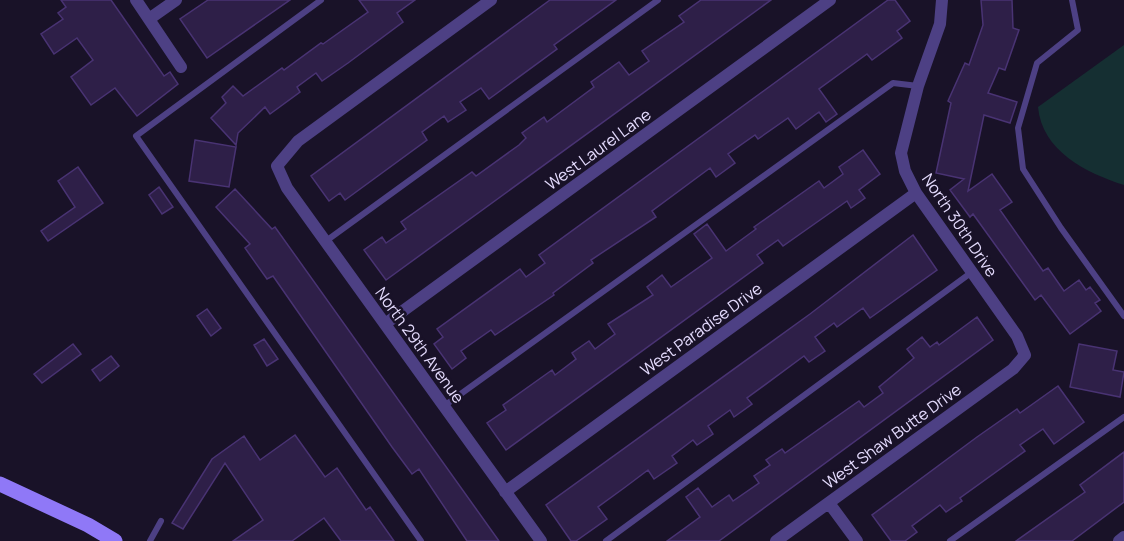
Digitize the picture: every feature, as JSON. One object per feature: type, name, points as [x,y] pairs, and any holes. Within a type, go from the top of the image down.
[{"type":"street","points":[[136,0],[182,67]]},
{"type":"street","points":[[149,19],[176,0]]},
{"type":"street","name":"North 29th Avenue","points":[[491,0],[298,141],[277,166],[288,188],[326,242],[541,541]]},
{"type":"street","name":"West Laurel Lane","points":[[385,324],[830,0]]},
{"type":"street","name":"North 30th Drive","points":[[942,0],[940,24],[918,86],[901,153],[905,171],[916,193],[1017,336],[1025,355]]},
{"type":"street","name":"West Paradise Drive","points":[[505,492],[916,193]]},
{"type":"street","name":"West Shaw Butte Drive","points":[[776,541],[1013,369],[1025,355]]},
{"type":"street","points":[[0,484],[88,525],[115,541]]},
{"type":"street","points":[[829,502],[857,541]]},
{"type":"street","points":[[1119,541],[1124,537]]},
{"type":"lane","points":[[321,0],[136,136],[421,541]]},
{"type":"lane","points":[[326,242],[658,0]]},
{"type":"lane","points":[[1072,0],[1078,30],[1037,63],[1024,106],[1018,128],[1023,169],[1061,228],[1124,316]]},
{"type":"lane","points":[[444,406],[893,83],[918,86]]},
{"type":"lane","points":[[606,541],[972,272]]},
{"type":"lane","points":[[950,541],[1124,417]]},
{"type":"lane","points":[[150,541],[161,520]]},
{"type":"green space","points":[[1124,45],[1124,185],[1095,174],[1068,158],[1048,136],[1041,122],[1038,107]]},
{"type":"building","points":[[61,0],[111,0],[164,76],[170,72],[178,84],[137,116],[115,88],[91,105],[71,77],[93,60],[77,38],[54,54],[41,34],[63,19],[58,13],[66,7]]},
{"type":"building","points":[[208,0],[290,0],[207,58],[180,19]]},
{"type":"building","points":[[359,0],[415,0],[397,13],[403,22],[348,63],[322,81],[316,73],[297,87],[300,92],[270,114],[265,107],[238,133],[236,145],[211,118],[226,103],[222,97],[233,86],[243,96],[282,68],[284,70],[321,43],[323,44],[368,12]]},
{"type":"building","points":[[550,0],[616,0],[554,45],[557,49],[489,99],[481,88],[460,102],[466,110],[448,122],[444,116],[422,132],[427,140],[345,200],[340,193],[329,201],[311,176]]},
{"type":"building","points":[[701,0],[771,0],[386,280],[364,250],[382,237],[386,243],[406,229],[401,222],[472,172],[476,176],[519,145],[526,138],[522,133],[544,117],[547,122],[594,87],[591,82],[619,62],[629,75],[649,61],[642,51],[684,22],[679,16]]},
{"type":"building","points":[[888,0],[895,0],[910,21],[897,31],[902,38],[872,60],[867,54],[819,89],[837,114],[826,122],[819,112],[796,129],[788,118],[758,139],[755,135],[728,154],[735,163],[716,177],[710,168],[652,211],[656,217],[591,260],[593,263],[553,293],[554,295],[495,335],[491,330],[461,351],[466,358],[452,369],[434,344],[443,337],[437,329],[520,269],[526,277],[545,263],[539,255]]},
{"type":"building","points":[[981,0],[1012,0],[1013,28],[1019,30],[1005,70],[999,68],[988,93],[1017,102],[1010,123],[984,115],[968,191],[992,174],[1012,202],[1000,210],[1043,271],[1048,268],[1064,291],[1079,280],[1086,290],[1090,287],[1100,300],[1095,303],[1101,311],[1070,334],[1041,295],[1035,300],[973,214],[970,217],[950,190],[964,179],[936,173],[951,103],[948,101],[965,63],[969,65],[983,25]]},
{"type":"building","points":[[195,140],[236,147],[229,187],[189,181]]},
{"type":"building","points":[[863,150],[880,174],[859,190],[865,198],[851,208],[847,201],[783,246],[778,240],[757,255],[763,263],[506,450],[487,423],[506,410],[503,405],[552,370],[555,375],[576,359],[572,353],[589,341],[595,349],[615,334],[608,324],[653,295],[647,287],[662,275],[671,287],[712,258],[694,234],[707,224],[726,251],[756,229],[754,227],[819,181],[824,188],[843,174],[839,167]]},
{"type":"building","points":[[78,167],[103,203],[48,241],[41,231],[75,207],[58,181]]},
{"type":"building","points":[[159,187],[173,207],[162,214],[149,195]]},
{"type":"building","points":[[235,189],[272,229],[275,227],[499,541],[467,541],[419,469],[412,474],[273,276],[267,279],[245,248],[250,244],[216,207]]},
{"type":"building","points":[[913,235],[937,270],[870,318],[863,308],[837,327],[834,323],[815,337],[825,351],[809,362],[804,356],[747,398],[752,404],[734,417],[730,410],[708,426],[713,434],[697,445],[693,440],[672,456],[677,463],[654,479],[648,470],[598,507],[607,519],[576,541],[571,541],[546,505],[810,314]]},
{"type":"building","points":[[207,309],[221,328],[211,336],[197,316]]},
{"type":"building","points":[[977,317],[993,340],[719,541],[667,541],[700,517],[686,497],[698,488],[712,507],[729,495],[733,501],[759,483],[754,476],[770,465],[766,460],[782,449],[785,453],[859,401],[864,407],[883,393],[879,387],[914,358],[907,349],[922,337],[930,347],[937,342],[939,345]]},
{"type":"building","points":[[264,339],[278,359],[267,366],[254,345]]},
{"type":"building","points":[[73,344],[81,354],[42,383],[34,374]]},
{"type":"building","points":[[1079,344],[1117,351],[1113,370],[1124,372],[1120,397],[1070,387]]},
{"type":"building","points":[[111,356],[119,366],[100,381],[92,370]]},
{"type":"building","points":[[1058,386],[1084,422],[1054,444],[1043,429],[1020,445],[1025,451],[960,498],[962,501],[946,512],[940,505],[912,526],[917,532],[905,541],[891,541],[872,515],[1017,409],[1020,413]]},
{"type":"building","points":[[295,435],[325,477],[337,468],[366,510],[370,507],[394,541],[341,541],[324,518],[292,541],[233,541],[263,520],[225,463],[183,529],[172,523],[212,459],[244,436],[260,460]]},
{"type":"building","points":[[1124,452],[1124,502],[1072,541],[1016,541],[1085,492],[1080,485]]}]
